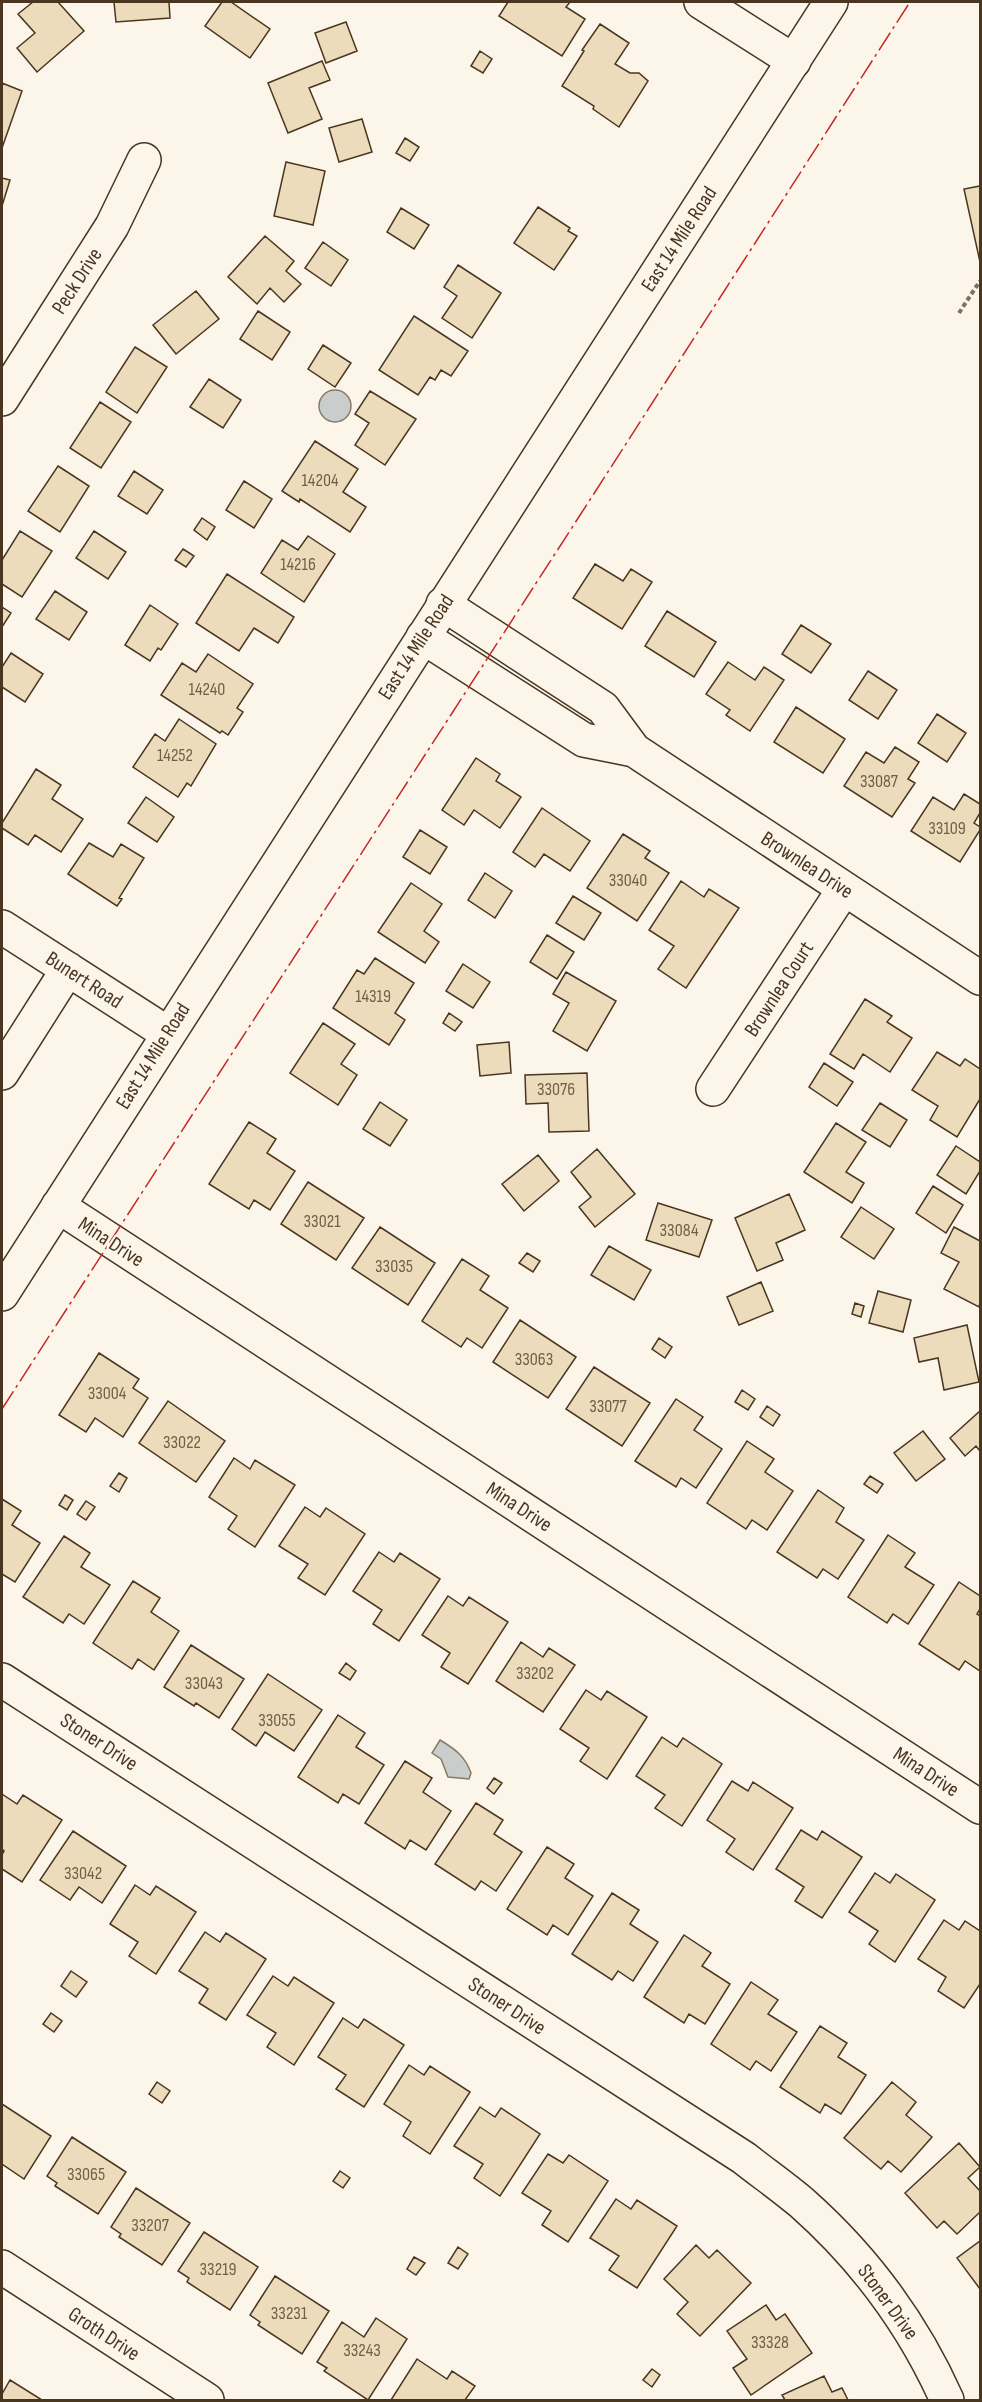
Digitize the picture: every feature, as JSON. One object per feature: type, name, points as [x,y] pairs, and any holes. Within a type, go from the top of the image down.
[{"type":"street","points":[[701,2],[794,61]]},
{"type":"street","name":"East 14 Mile Road","points":[[2,1294],[167,1033],[831,2]]},
{"type":"street","name":"Peck Drive","points":[[2,399],[112,226],[144,159]]},
{"type":"street","name":"Brownlea Drive","points":[[443,604],[603,708],[634,750],[981,978]]},
{"type":"street","name":"Brownlea Drive","points":[[423,637],[584,740],[634,750]]},
{"type":"street","name":"Brownlea Court","points":[[713,1089],[844,889]]},
{"type":"street","name":"Bunert Road","points":[[2,927],[167,1033]]},
{"type":"street","points":[[2,1073],[68,969]]},
{"type":"street","name":"Mina Drive","points":[[58,1206],[981,1807]]},
{"type":"street","name":"Stoner Drive","points":[[2,1680],[744,2158],[801,2202],[868,2271],[914,2336],[931,2365],[947,2400]]},
{"type":"street","name":"Groth Drive","points":[[2,2266],[207,2400]]},
{"type":"path","points":[[959,313],[981,281]]},
{"type":"shaded area","points":[[335,390],[347,394],[351,406],[347,418],[335,422],[323,418],[319,406],[323,394]]},
{"type":"shaded area","points":[[440,1740],[463,1757],[471,1773],[469,1779],[448,1777],[441,1759],[432,1753]]},
{"type":"building","points":[[33,2],[58,2],[84,31],[37,72],[17,48],[35,33],[18,14]]},
{"type":"building","points":[[114,2],[169,2],[170,18],[116,22]]},
{"type":"building","points":[[222,2],[231,2],[270,29],[250,58],[205,26]]},
{"type":"building","points":[[508,2],[570,2],[566,7],[585,19],[562,56],[499,16]]},
{"type":"building","points":[[346,22],[357,51],[326,63],[315,33]]},
{"type":"building","points":[[600,24],[629,43],[615,64],[630,73],[639,73],[648,81],[619,127],[593,109],[594,106],[562,86]]},
{"type":"building","points":[[480,51],[492,59],[483,73],[471,66]]},
{"type":"building","points":[[322,61],[330,80],[309,88],[322,119],[288,133],[268,83]]},
{"type":"building","points":[[2,83],[22,91],[2,148]]},
{"type":"building","points":[[362,119],[372,152],[339,162],[329,128]]},
{"type":"building","points":[[405,138],[419,147],[410,161],[396,153]]},
{"type":"building","points":[[286,162],[325,171],[313,225],[274,216]]},
{"type":"building","points":[[2,178],[10,180],[2,206]]},
{"type":"building","points":[[980,186],[980,262],[964,189]]},
{"type":"building","points":[[538,207],[570,228],[568,231],[577,236],[554,270],[514,243]]},
{"type":"building","points":[[401,208],[429,225],[414,249],[387,232]]},
{"type":"building","points":[[265,236],[294,261],[286,271],[301,284],[284,302],[270,288],[257,304],[228,277]]},
{"type":"building","points":[[323,242],[348,260],[331,286],[305,268]]},
{"type":"building","points":[[458,265],[501,293],[472,338],[442,318],[457,296],[444,287]]},
{"type":"building","points":[[196,291],[219,319],[176,354],[153,325]]},
{"type":"building","points":[[258,311],[290,332],[272,360],[240,339]]},
{"type":"building","points":[[414,316],[468,351],[451,376],[441,370],[435,380],[430,377],[418,395],[379,370]]},
{"type":"building","points":[[323,345],[351,363],[335,387],[308,369]]},
{"type":"building","points":[[135,347],[167,367],[137,413],[106,392]]},
{"type":"building","points":[[209,379],[241,400],[223,428],[190,407]]},
{"type":"building","points":[[370,391],[416,419],[385,465],[355,445],[369,423],[355,414]]},
{"type":"building","points":[[100,402],[131,422],[101,468],[70,448]]},
{"type":"building","points":[[315,441],[358,469],[343,492],[366,507],[350,532],[300,499],[299,502],[282,491]]},
{"type":"building","points":[[58,466],[89,486],[60,532],[28,511]]},
{"type":"building","points":[[134,471],[163,490],[147,514],[118,496]]},
{"type":"building","points":[[244,481],[272,499],[254,528],[226,510]]},
{"type":"building","points":[[202,518],[215,527],[207,540],[194,530]]},
{"type":"building","points":[[20,531],[52,551],[22,597],[2,584],[2,560]]},
{"type":"building","points":[[94,531],[126,552],[108,579],[76,558]]},
{"type":"building","points":[[308,536],[335,554],[304,602],[261,573],[282,540],[298,550]]},
{"type":"building","points":[[183,549],[194,556],[186,567],[175,560]]},
{"type":"building","points":[[595,564],[623,581],[631,569],[652,582],[622,629],[573,598]]},
{"type":"building","points":[[227,574],[294,617],[278,643],[254,628],[239,651],[196,623]]},
{"type":"building","points":[[55,591],[87,612],[69,640],[36,619]]},
{"type":"building","points":[[150,605],[178,624],[161,650],[158,648],[150,661],[125,645]]},
{"type":"building","points":[[2,607],[11,613],[2,627]]},
{"type":"building","points":[[667,611],[716,642],[694,677],[645,646]]},
{"type":"building","points":[[801,625],[831,644],[811,673],[782,654]]},
{"type":"building","points":[[11,653],[43,674],[25,702],[2,687],[2,667]]},
{"type":"building","points":[[208,654],[253,684],[237,708],[243,712],[228,735],[222,731],[220,733],[161,695],[182,663],[196,672]]},
{"type":"building","points":[[728,662],[755,680],[764,667],[784,680],[750,731],[726,715],[730,710],[706,694]]},
{"type":"building","points":[[868,671],[897,690],[878,719],[849,700]]},
{"type":"building","points":[[796,707],[845,739],[823,773],[774,742]]},
{"type":"building","points":[[937,714],[966,733],[947,762],[918,743]]},
{"type":"building","points":[[179,719],[216,744],[191,786],[187,783],[178,797],[133,767],[155,734],[165,741]]},
{"type":"building","points":[[895,747],[919,762],[908,779],[915,783],[892,817],[844,786],[866,752],[884,763]]},
{"type":"building","points":[[476,758],[500,774],[496,781],[521,797],[500,828],[474,810],[464,825],[442,810]]},
{"type":"building","points":[[36,769],[61,785],[52,799],[83,819],[61,852],[35,835],[28,845],[2,828],[2,823]]},
{"type":"building","points":[[964,794],[980,804],[980,813],[974,823],[980,827],[980,830],[960,862],[911,831],[933,797],[954,810]]},
{"type":"building","points":[[146,797],[174,817],[157,842],[128,823]]},
{"type":"building","points":[[542,808],[590,841],[570,871],[544,854],[535,867],[513,852]]},
{"type":"building","points":[[420,830],[447,847],[430,874],[403,857]]},
{"type":"building","points":[[623,834],[650,851],[645,858],[669,873],[637,921],[587,888]]},
{"type":"building","points":[[89,843],[113,857],[121,844],[144,858],[119,898],[122,899],[117,906],[68,874]]},
{"type":"building","points":[[485,873],[512,891],[495,918],[468,900]]},
{"type":"building","points":[[681,881],[704,897],[709,889],[739,908],[686,988],[658,969],[674,946],[649,930]]},
{"type":"building","points":[[411,883],[442,904],[424,931],[439,942],[425,963],[378,932]]},
{"type":"building","points":[[573,896],[601,913],[584,940],[556,923]]},
{"type":"building","points":[[547,935],[574,952],[557,979],[530,962]]},
{"type":"building","points":[[375,958],[414,983],[395,1013],[405,1020],[389,1045],[333,1008],[357,970],[364,974]]},
{"type":"building","points":[[463,964],[490,982],[473,1008],[446,991]]},
{"type":"building","points":[[566,972],[616,1001],[587,1051],[553,1031],[569,1003],[553,994]]},
{"type":"building","points":[[865,999],[892,1016],[887,1022],[912,1038],[890,1072],[863,1054],[854,1069],[830,1054]]},
{"type":"building","points":[[449,1013],[462,1022],[455,1031],[443,1023]]},
{"type":"building","points":[[323,1023],[355,1044],[341,1064],[357,1075],[338,1105],[290,1073]]},
{"type":"building","points":[[509,1042],[511,1073],[480,1076],[477,1045]]},
{"type":"building","points":[[937,1052],[960,1066],[965,1059],[980,1069],[980,1099],[957,1137],[930,1120],[938,1106],[912,1090]]},
{"type":"building","points":[[824,1063],[853,1082],[837,1106],[809,1087]]},
{"type":"building","points":[[587,1073],[589,1131],[549,1132],[548,1103],[526,1104],[525,1075]]},
{"type":"building","points":[[380,1102],[407,1120],[390,1146],[363,1129]]},
{"type":"building","points":[[880,1103],[907,1120],[890,1147],[862,1130]]},
{"type":"building","points":[[249,1122],[276,1139],[267,1153],[295,1171],[270,1210],[254,1200],[249,1209],[209,1184]]},
{"type":"building","points":[[836,1123],[866,1142],[846,1172],[864,1183],[852,1203],[804,1172]]},
{"type":"building","points":[[956,1146],[980,1162],[980,1171],[966,1194],[937,1175]]},
{"type":"building","points":[[597,1149],[635,1194],[595,1227],[579,1207],[591,1197],[571,1172]]},
{"type":"building","points":[[538,1155],[559,1181],[524,1211],[502,1184]]},
{"type":"building","points":[[308,1182],[364,1218],[336,1260],[281,1224]]},
{"type":"building","points":[[933,1186],[963,1205],[946,1233],[916,1213]]},
{"type":"building","points":[[789,1194],[805,1230],[776,1243],[783,1260],[757,1271],[735,1218]]},
{"type":"building","points":[[658,1203],[712,1220],[699,1257],[646,1240]]},
{"type":"building","points":[[861,1207],[894,1229],[874,1259],[841,1237]]},
{"type":"building","points":[[380,1227],[435,1263],[408,1305],[352,1268]]},
{"type":"building","points":[[954,1227],[980,1241],[979,1307],[944,1289],[959,1262],[941,1253]]},
{"type":"building","points":[[609,1246],[651,1270],[634,1300],[591,1275]]},
{"type":"building","points":[[527,1253],[540,1261],[533,1272],[519,1263]]},
{"type":"building","points":[[462,1259],[489,1276],[480,1290],[508,1308],[482,1348],[467,1338],[461,1347],[422,1321]]},
{"type":"building","points":[[761,1282],[773,1311],[739,1325],[727,1297]]},
{"type":"building","points":[[878,1291],[911,1300],[903,1332],[869,1323]]},
{"type":"building","points":[[855,1303],[864,1306],[861,1317],[852,1314]]},
{"type":"building","points":[[520,1320],[576,1357],[548,1398],[493,1362]]},
{"type":"building","points":[[967,1325],[979,1382],[944,1390],[938,1358],[919,1362],[914,1338]]},
{"type":"building","points":[[659,1338],[672,1347],[665,1358],[652,1349]]},
{"type":"building","points":[[99,1353],[139,1379],[133,1388],[148,1398],[123,1437],[95,1418],[86,1432],[59,1415]]},
{"type":"building","points":[[594,1367],[650,1403],[622,1446],[566,1409]]},
{"type":"building","points":[[742,1390],[755,1399],[748,1410],[735,1402]]},
{"type":"building","points":[[676,1399],[703,1417],[694,1430],[722,1449],[696,1488],[681,1478],[676,1487],[635,1461]]},
{"type":"building","points":[[168,1401],[225,1441],[196,1482],[139,1443]]},
{"type":"building","points":[[767,1406],[780,1415],[773,1426],[760,1417]]},
{"type":"building","points":[[980,1411],[980,1451],[976,1446],[965,1456],[950,1438]]},
{"type":"building","points":[[923,1431],[945,1459],[916,1481],[894,1453]]},
{"type":"building","points":[[747,1441],[774,1459],[765,1472],[793,1491],[767,1530],[752,1520],[746,1529],[707,1503]]},
{"type":"building","points":[[234,1458],[250,1469],[255,1460],[295,1485],[255,1547],[228,1529],[237,1516],[209,1497]]},
{"type":"building","points":[[119,1473],[127,1478],[119,1492],[110,1486]]},
{"type":"building","points":[[870,1476],[883,1484],[877,1493],[864,1484]]},
{"type":"building","points":[[818,1490],[844,1508],[836,1522],[864,1540],[838,1579],[823,1569],[817,1578],[777,1552]]},
{"type":"building","points":[[65,1495],[73,1500],[67,1510],[59,1505]]},
{"type":"building","points":[[2,1499],[21,1511],[12,1525],[40,1543],[15,1582],[2,1574]]},
{"type":"building","points":[[86,1501],[95,1507],[86,1520],[77,1514]]},
{"type":"building","points":[[305,1507],[320,1517],[326,1508],[365,1534],[325,1595],[298,1578],[308,1564],[279,1546]]},
{"type":"building","points":[[888,1535],[915,1553],[905,1567],[934,1585],[908,1624],[893,1614],[887,1623],[848,1597]]},
{"type":"building","points":[[64,1536],[90,1553],[81,1567],[110,1585],[84,1624],[69,1614],[63,1623],[23,1597]]},
{"type":"building","points":[[379,1552],[394,1562],[400,1553],[440,1579],[399,1641],[373,1624],[382,1610],[353,1591]]},
{"type":"building","points":[[133,1581],[160,1598],[151,1612],[179,1631],[154,1670],[138,1659],[132,1669],[93,1643]]},
{"type":"building","points":[[959,1582],[980,1596],[980,1609],[977,1614],[980,1616],[980,1671],[965,1661],[959,1670],[919,1644]]},
{"type":"building","points":[[448,1596],[463,1606],[469,1597],[508,1622],[468,1684],[441,1667],[450,1653],[422,1635]]},
{"type":"building","points":[[521,1642],[543,1657],[549,1648],[575,1665],[543,1712],[496,1681]]},
{"type":"building","points":[[191,1645],[244,1679],[219,1718],[196,1703],[194,1706],[164,1687]]},
{"type":"building","points":[[346,1663],[356,1671],[350,1680],[339,1673]]},
{"type":"building","points":[[268,1674],[322,1710],[294,1751],[265,1732],[256,1746],[232,1729]]},
{"type":"building","points":[[586,1690],[601,1700],[607,1691],[647,1717],[607,1779],[580,1761],[589,1748],[560,1729]]},
{"type":"building","points":[[338,1715],[365,1733],[356,1747],[384,1765],[359,1804],[343,1794],[338,1803],[298,1777]]},
{"type":"building","points":[[662,1737],[677,1747],[683,1738],[722,1764],[682,1826],[655,1808],[665,1795],[636,1776]]},
{"type":"building","points":[[405,1761],[432,1778],[423,1792],[451,1811],[426,1850],[410,1840],[405,1849],[365,1823]]},
{"type":"building","points":[[494,1778],[502,1783],[494,1794],[487,1788]]},
{"type":"building","points":[[732,1781],[748,1791],[753,1782],[793,1808],[753,1870],[726,1852],[735,1839],[707,1820]]},
{"type":"building","points":[[2,1794],[17,1804],[23,1795],[62,1820],[22,1882],[2,1869],[4,1851],[2,1849]]},
{"type":"building","points":[[476,1803],[503,1820],[494,1834],[522,1852],[496,1891],[481,1881],[475,1890],[435,1864]]},
{"type":"building","points":[[801,1830],[817,1840],[822,1831],[862,1857],[822,1918],[795,1901],[804,1887],[776,1869]]},
{"type":"building","points":[[73,1831],[126,1866],[102,1903],[79,1887],[70,1900],[40,1880]]},
{"type":"building","points":[[547,1847],[574,1864],[565,1878],[593,1896],[568,1935],[553,1925],[547,1935],[507,1909]]},
{"type":"building","points":[[875,1873],[890,1883],[896,1874],[935,1900],[895,1962],[869,1944],[878,1931],[849,1912]]},
{"type":"building","points":[[135,1885],[150,1895],[156,1886],[196,1912],[156,1974],[129,1956],[138,1942],[110,1924]]},
{"type":"building","points":[[612,1893],[639,1910],[630,1924],[658,1942],[633,1981],[618,1971],[612,1980],[572,1954]]},
{"type":"building","points":[[944,1920],[959,1930],[965,1921],[980,1931],[980,1984],[964,2008],[938,1991],[946,1977],[918,1959]]},
{"type":"building","points":[[205,1932],[220,1942],[226,1933],[266,1959],[226,2020],[199,2003],[208,1989],[179,1971]]},
{"type":"building","points":[[684,1935],[711,1953],[702,1966],[730,1984],[705,2024],[689,2014],[684,2023],[644,1997]]},
{"type":"building","points":[[71,1971],[87,1982],[76,1997],[61,1986]]},
{"type":"building","points":[[273,1976],[288,1986],[294,1977],[334,2003],[294,2065],[267,2047],[276,2033],[247,2015]]},
{"type":"building","points":[[751,1982],[778,2000],[768,2014],[797,2032],[771,2071],[756,2061],[750,2070],[711,2044]]},
{"type":"building","points":[[51,2013],[62,2021],[54,2032],[43,2024]]},
{"type":"building","points":[[343,2018],[358,2028],[364,2019],[404,2045],[364,2107],[336,2089],[346,2075],[318,2057]]},
{"type":"building","points":[[820,2026],[847,2043],[838,2057],[866,2075],[841,2114],[825,2104],[820,2113],[780,2087]]},
{"type":"building","points":[[409,2065],[424,2075],[430,2066],[470,2092],[430,2154],[403,2136],[411,2122],[384,2104]]},
{"type":"building","points":[[157,2082],[170,2091],[162,2103],[149,2094]]},
{"type":"building","points":[[892,2082],[916,2102],[906,2115],[932,2137],[901,2172],[888,2161],[881,2169],[844,2138]]},
{"type":"building","points":[[2,2104],[51,2136],[24,2179],[2,2164]]},
{"type":"building","points":[[480,2107],[495,2117],[501,2108],[540,2134],[500,2196],[474,2178],[483,2164],[454,2146]]},
{"type":"building","points":[[72,2137],[126,2172],[98,2214],[55,2186],[57,2183],[47,2176]]},
{"type":"building","points":[[959,2143],[980,2167],[968,2178],[980,2191],[980,2212],[957,2234],[944,2221],[937,2228],[905,2193]]},
{"type":"building","points":[[548,2154],[563,2163],[569,2155],[608,2181],[568,2242],[542,2225],[551,2211],[522,2193]]},
{"type":"building","points":[[340,2171],[350,2178],[343,2188],[333,2181]]},
{"type":"building","points":[[136,2188],[190,2223],[162,2265],[119,2237],[121,2234],[111,2227]]},
{"type":"building","points":[[616,2199],[631,2209],[637,2200],[677,2226],[637,2288],[609,2270],[619,2256],[590,2238]]},
{"type":"building","points":[[204,2232],[258,2267],[230,2310],[187,2282],[189,2278],[178,2271]]},
{"type":"building","points":[[980,2241],[980,2289],[957,2258]]},
{"type":"building","points":[[696,2245],[709,2258],[717,2250],[751,2283],[700,2336],[677,2314],[688,2302],[664,2279]]},
{"type":"building","points":[[458,2247],[468,2254],[458,2269],[448,2263]]},
{"type":"building","points":[[414,2257],[425,2263],[416,2275],[407,2269]]},
{"type":"building","points":[[275,2276],[329,2311],[302,2354],[258,2325],[260,2322],[250,2315]]},
{"type":"building","points":[[766,2305],[776,2320],[785,2314],[812,2353],[751,2395],[733,2368],[747,2359],[727,2331]]},
{"type":"building","points":[[376,2318],[407,2339],[368,2400],[324,2371],[327,2368],[317,2362],[342,2322],[364,2337]]},
{"type":"building","points":[[417,2359],[447,2379],[452,2371],[475,2386],[465,2400],[391,2400]]},
{"type":"building","points":[[652,2369],[660,2375],[652,2387],[643,2380]]},
{"type":"building","points":[[824,2376],[832,2392],[842,2388],[848,2400],[785,2400],[782,2395]]},
{"type":"building","points":[[10,2380],[42,2400],[2,2400],[2,2394]]},
{"type":"power","points":[[2,1409],[910,2]]}]
